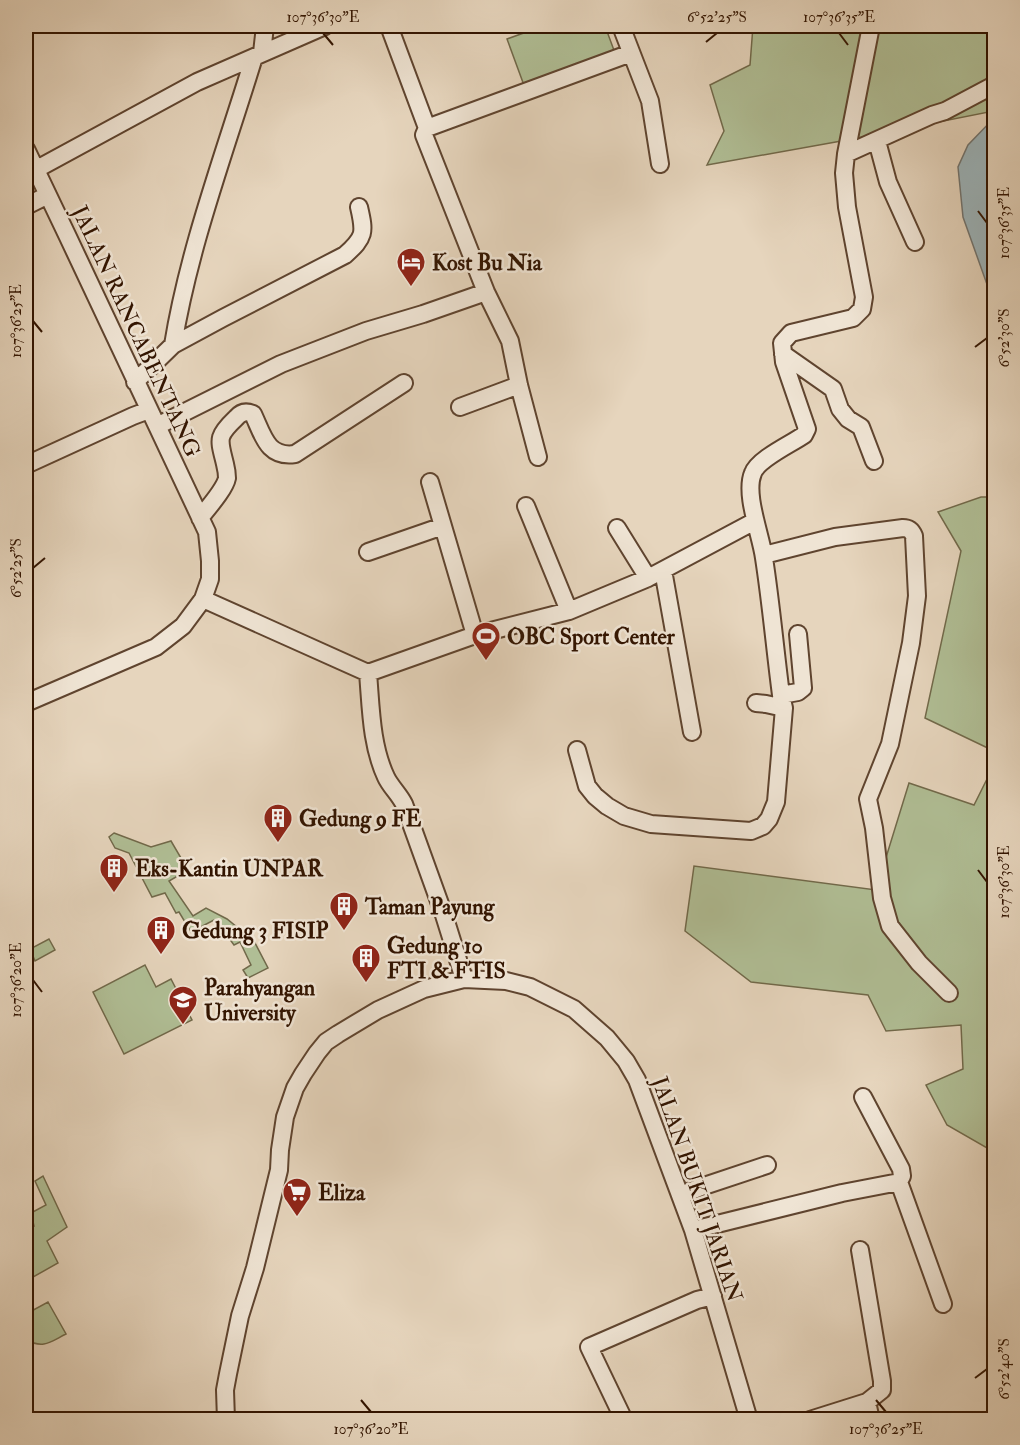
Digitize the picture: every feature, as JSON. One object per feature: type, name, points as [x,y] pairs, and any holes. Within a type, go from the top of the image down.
[{"type":"street","points":[[174,345],[178,317],[198,236],[258,55],[265,26]]},
{"type":"street","points":[[35,170],[197,82],[324,26]]},
{"type":"street","points":[[389,26],[427,128],[424,135],[486,292],[510,340],[538,457]]},
{"type":"street","points":[[621,26],[650,101],[660,164]]},
{"type":"street","points":[[577,750],[587,786],[595,796],[624,816],[651,824],[751,831],[763,826],[769,819],[776,802],[782,701],[764,555],[755,521],[750,485],[753,471],[760,462],[804,435],[807,429],[784,362],[782,343],[791,333],[853,318],[862,309],[864,297],[847,207],[844,173],[870,26]]},
{"type":"street","points":[[427,128],[630,52]]},
{"type":"street","points":[[846,154],[945,111],[994,85]]},
{"type":"street","points":[[877,141],[888,182],[915,242]]},
{"type":"street","name":"JALAN RANCABENTANG","points":[[26,149],[203,525],[210,561],[210,579],[203,599]]},
{"type":"street","points":[[26,206],[48,195]]},
{"type":"street","points":[[135,382],[174,345],[345,255],[362,236],[363,223],[359,207]]},
{"type":"street","points":[[157,426],[281,364],[366,331],[486,292]]},
{"type":"street","points":[[783,354],[833,389],[840,409],[848,419],[861,427],[874,461]]},
{"type":"street","points":[[203,525],[227,480],[219,443],[220,438],[223,430],[239,414],[246,412],[253,414],[269,448],[278,454],[295,454],[404,383]]},
{"type":"street","points":[[460,407],[519,385]]},
{"type":"street","points":[[26,465],[132,416],[149,411]]},
{"type":"street","points":[[430,482],[475,635]]},
{"type":"street","points":[[526,506],[569,610]]},
{"type":"street","points":[[26,703],[156,647],[183,626],[203,599],[368,674],[475,635],[569,610],[656,574],[755,521]]},
{"type":"street","points":[[368,552],[443,526]]},
{"type":"street","points":[[617,528],[656,574],[692,732]]},
{"type":"street","points":[[764,555],[835,537],[903,528],[913,533],[917,596],[911,644],[890,744],[868,799],[874,828],[882,898],[890,926],[919,963],[949,993]]},
{"type":"street","points":[[756,704],[782,701],[803,688],[798,634]]},
{"type":"street","points":[[368,674],[378,759],[387,779],[405,804],[464,978]]},
{"type":"street","name":"JALAN BUKIT JARIAN","points":[[226,1419],[226,1382],[240,1316],[255,1268],[279,1170],[285,1117],[295,1088],[326,1042],[347,1028],[378,1010],[424,989],[464,978],[506,981],[530,987],[574,1009],[601,1032],[626,1061],[636,1080],[681,1195],[749,1419]]},
{"type":"street","points":[[863,1097],[901,1169],[902,1176],[899,1182],[943,1304]]},
{"type":"street","points":[[681,1195],[767,1165]]},
{"type":"street","points":[[693,1230],[842,1193],[899,1182]]},
{"type":"street","points":[[810,1419],[867,1402],[882,1390],[860,1250]]},
{"type":"street","points":[[624,1419],[589,1347],[697,1300],[713,1296]]},
{"type":"street","points":[[867,1402],[871,1419]]},
{"type":"green space","points":[[530,26],[605,26],[615,53],[525,88],[507,39],[532,30]]},
{"type":"green space","points":[[753,26],[994,26],[994,111],[707,165],[724,131],[710,85],[750,65]]},
{"type":"green space","points":[[981,497],[994,497],[994,751],[925,718],[961,551],[938,512]]},
{"type":"green space","points":[[994,765],[994,1152],[947,1125],[926,1085],[963,1069],[961,1025],[886,1031],[868,995],[751,982],[685,931],[694,866],[876,890],[909,783],[974,805]]},
{"type":"green space","points":[[114,833],[151,847],[171,841],[188,870],[169,881],[193,916],[206,908],[227,919],[254,941],[268,968],[248,978],[243,970],[251,965],[240,942],[234,945],[214,920],[191,932],[179,912],[176,913],[165,893],[152,897],[129,853],[115,848],[109,837]]},
{"type":"green space","points":[[49,939],[55,950],[35,961],[30,949]]},
{"type":"green space","points":[[145,965],[156,987],[171,979],[192,1020],[124,1054],[93,992]]},
{"type":"green space","points":[[43,1176],[67,1227],[47,1241],[58,1263],[26,1281],[26,1227],[34,1226],[31,1213],[46,1205],[35,1181]]},
{"type":"green space","points":[[48,1302],[66,1334],[51,1342],[32,1343],[26,1340],[26,1314]]},
{"type":"water","points":[[994,118],[994,304],[963,217],[958,167],[968,145]]},
{"type":"place","name":"Kost Bu Nia","points":[[411,288]]},
{"type":"place","name":"OBC Sport Center","points":[[486,662]]},
{"type":"place","name":"Gedung 9 FE","points":[[278,844]]},
{"type":"place","name":"Eks-Kantin UNPAR","points":[[114,894]]},
{"type":"place","name":"Taman Payung","points":[[344,932]]},
{"type":"place","name":"Gedung 3 FISIP","points":[[161,956]]},
{"type":"place","name":"Gedung 10 FTI & FTIS","points":[[366,984]]},
{"type":"place","name":"Parahyangan University","points":[[183,1026]]},
{"type":"place","name":"Eliza","points":[[297,1218]]}]
